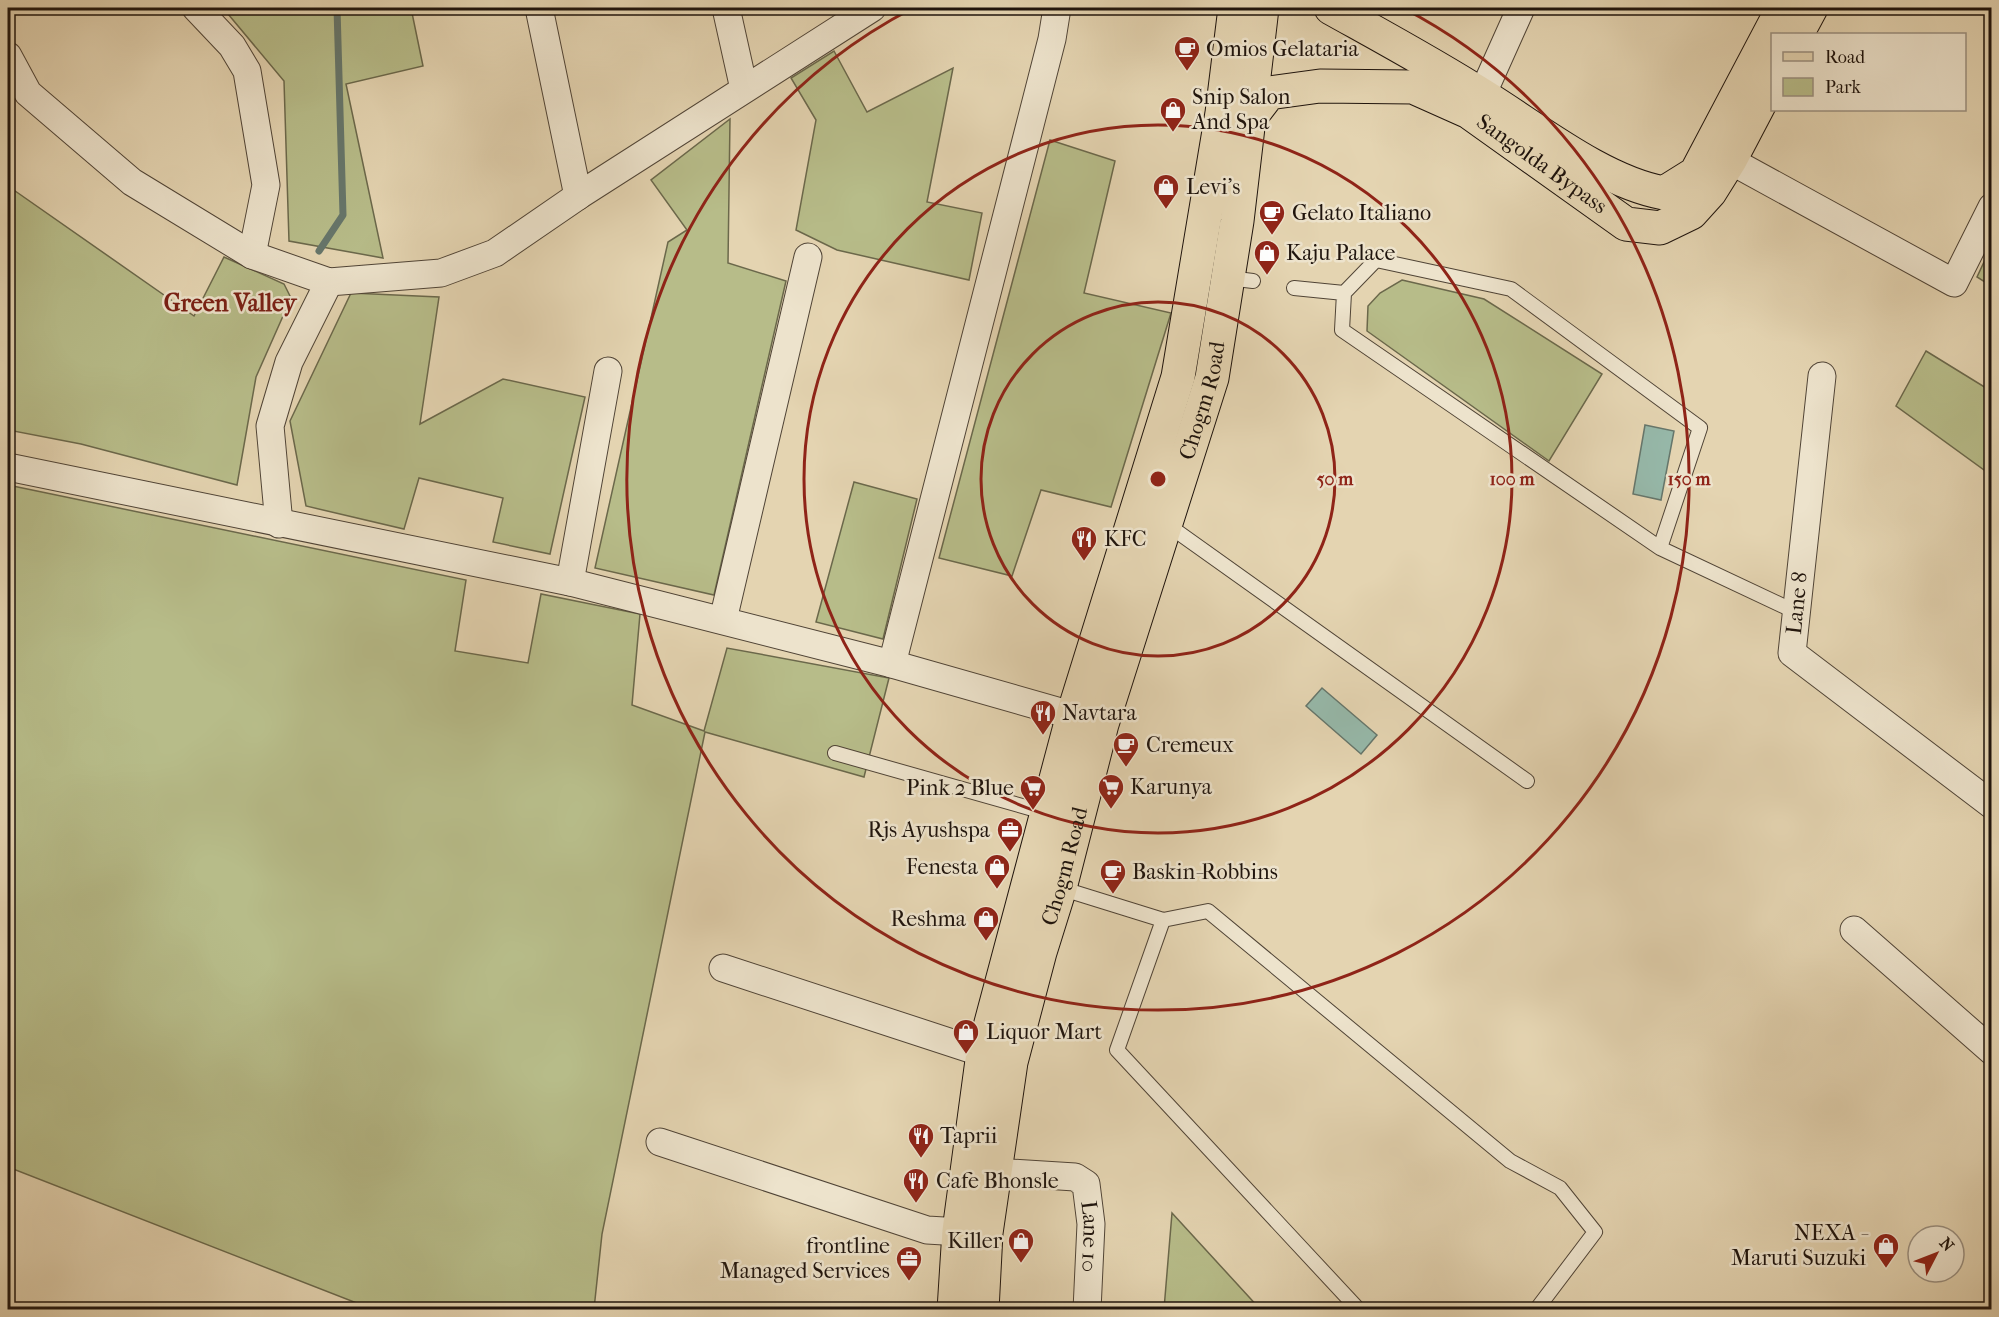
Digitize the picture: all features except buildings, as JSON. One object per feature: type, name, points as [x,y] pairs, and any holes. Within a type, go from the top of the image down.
[{"type":"main road","name":"Chogm Road","points":[[982,1310],[972,1232],[995,1172],[997,1058],[1040,952],[1060,888],[1088,720],[1178,378],[1222,113],[1235,8]]},
{"type":"main road","name":"Chogm Road","points":[[954,1310],[972,1232],[997,1058],[1047,813],[1088,720],[1166,523],[1241,280],[1249,120],[1263,8]]},
{"type":"main road","name":"Sangolda Bypass","points":[[1331,8],[1482,95],[1603,171],[1640,189],[1664,193],[1696,173],[1719,154],[1771,83]]},
{"type":"main road","name":"Sangolda Bypass","points":[[1772,33],[1783,8]]},
{"type":"main road","points":[[1798,33],[1811,8]]},
{"type":"main road","name":"Sangolda Bypass","points":[[1249,120],[1269,93],[1320,86],[1413,87],[1469,112],[1626,224],[1660,228],[1691,213],[1710,192],[1719,154],[1771,35]]},
{"type":"street","points":[[196,8],[232,46],[247,71],[266,185],[252,255]]},
{"type":"street","points":[[539,8],[578,196]]},
{"type":"street","points":[[726,8],[744,89]]},
{"type":"street","points":[[8,56],[28,93],[132,182],[252,255],[329,282],[441,273],[495,253],[578,196],[872,8]]},
{"type":"street","points":[[892,664],[1049,51],[1057,8]]},
{"type":"street","points":[[1482,95],[1521,8]]},
{"type":"street","points":[[1719,154],[1954,283],[1992,207]]},
{"type":"street","points":[[723,620],[808,257]]},
{"type":"street","points":[[279,524],[270,426],[289,362],[329,282]]},
{"type":"street","points":[[570,582],[608,371]]},
{"type":"street","name":"Lane 8","points":[[1822,376],[1792,653],[1992,805]]},
{"type":"street","points":[[8,467],[570,582],[892,664],[1088,720]]},
{"type":"street","points":[[1854,930],[1992,1051]]},
{"type":"street","points":[[723,968],[997,1058]]},
{"type":"street","points":[[660,1142],[927,1230],[972,1232]]},
{"type":"street","name":"Lane 10","points":[[995,1172],[1075,1177],[1086,1184],[1091,1224],[1087,1310]]},
{"type":"lane","points":[[1660,548],[1700,428],[1511,289],[1376,260],[1344,293],[1342,330],[1660,548],[1796,612]]},
{"type":"lane","points":[[1294,288],[1344,293]]},
{"type":"lane","points":[[1166,523],[1527,781]]},
{"type":"lane","points":[[835,753],[1047,813]]},
{"type":"lane","points":[[1060,888],[1163,920],[1208,911],[1510,1161],[1560,1188],[1595,1233],[1536,1310]]},
{"type":"lane","points":[[1163,920],[1117,1050],[1359,1310]]},
{"type":"green space","points":[[223,8],[411,8],[423,66],[346,84],[383,258],[289,241],[284,81]]},
{"type":"green space","points":[[834,51],[867,112],[953,68],[927,202],[982,213],[969,280],[837,250],[796,230],[816,120],[791,78]]},
{"type":"green space","points":[[730,119],[728,263],[786,281],[714,595],[595,568],[668,242],[687,230],[651,180]]},
{"type":"green space","points":[[1050,140],[1115,161],[1084,293],[1171,313],[1111,507],[1041,490],[1012,576],[939,558]]},
{"type":"green space","points":[[8,186],[194,316],[224,257],[284,284],[291,298],[256,377],[237,485],[81,444],[8,430]]},
{"type":"green space","points":[[1991,247],[1991,286],[1977,277]]},
{"type":"green space","points":[[1402,280],[1484,299],[1602,374],[1549,461],[1367,331],[1368,306],[1380,293]]},
{"type":"green space","points":[[351,293],[439,297],[420,424],[503,379],[585,397],[550,554],[493,542],[503,498],[419,478],[404,529],[306,506],[290,421]]},
{"type":"green space","points":[[1926,351],[1991,391],[1991,475],[1896,406]]},
{"type":"green space","points":[[854,482],[917,499],[883,639],[816,622]]},
{"type":"green space","points":[[8,485],[466,580],[455,651],[528,663],[541,594],[640,614],[632,705],[704,731],[727,648],[889,678],[864,777],[705,732],[602,1234],[594,1309],[372,1309],[8,1167]]},
{"type":"green space","points":[[1172,1213],[1260,1309],[1164,1309]]},
{"type":"shaded area","points":[[1645,425],[1674,431],[1661,500],[1633,494]]},
{"type":"shaded area","points":[[1322,688],[1377,735],[1361,754],[1306,706]]},
{"type":"waterway","points":[[319,251],[343,215],[337,8]]},
{"type":"place","name":"Omios Gelataria","points":[[1187,72]]},
{"type":"place","name":"Snip Salon And Spa","points":[[1173,133]]},
{"type":"place","name":"Levi's","points":[[1166,210]]},
{"type":"place","name":"Gelato Italiano","points":[[1272,236]]},
{"type":"place","name":"Kaju Palace","points":[[1267,276]]},
{"type":"place","name":"KFC","points":[[1084,562]]},
{"type":"place","name":"Navtara","points":[[1043,736]]},
{"type":"place","name":"Cremeux","points":[[1126,768]]},
{"type":"place","name":"Karunya","points":[[1111,810]]},
{"type":"place","name":"Pink 2 Blue","points":[[1033,811]]},
{"type":"place","name":"Rjs Ayushspa","points":[[1010,853]]},
{"type":"place","name":"Fenesta","points":[[997,890]]},
{"type":"place","name":"Baskin-Robbins","points":[[1113,895]]},
{"type":"place","name":"Reshma","points":[[986,942]]},
{"type":"place","name":"Liquor Mart","points":[[966,1055]]},
{"type":"place","name":"Taprii","points":[[921,1159]]},
{"type":"place","name":"Cafe Bhonsle","points":[[916,1204]]},
{"type":"place","name":"Killer","points":[[1021,1264]]},
{"type":"place","name":"NEXA - Maruti Suzuki","points":[[1886,1269]]},
{"type":"place","name":"frontline Managed Services","points":[[909,1282]]},
{"type":"district","name":"Green Valley","points":[[230,303]]}]
